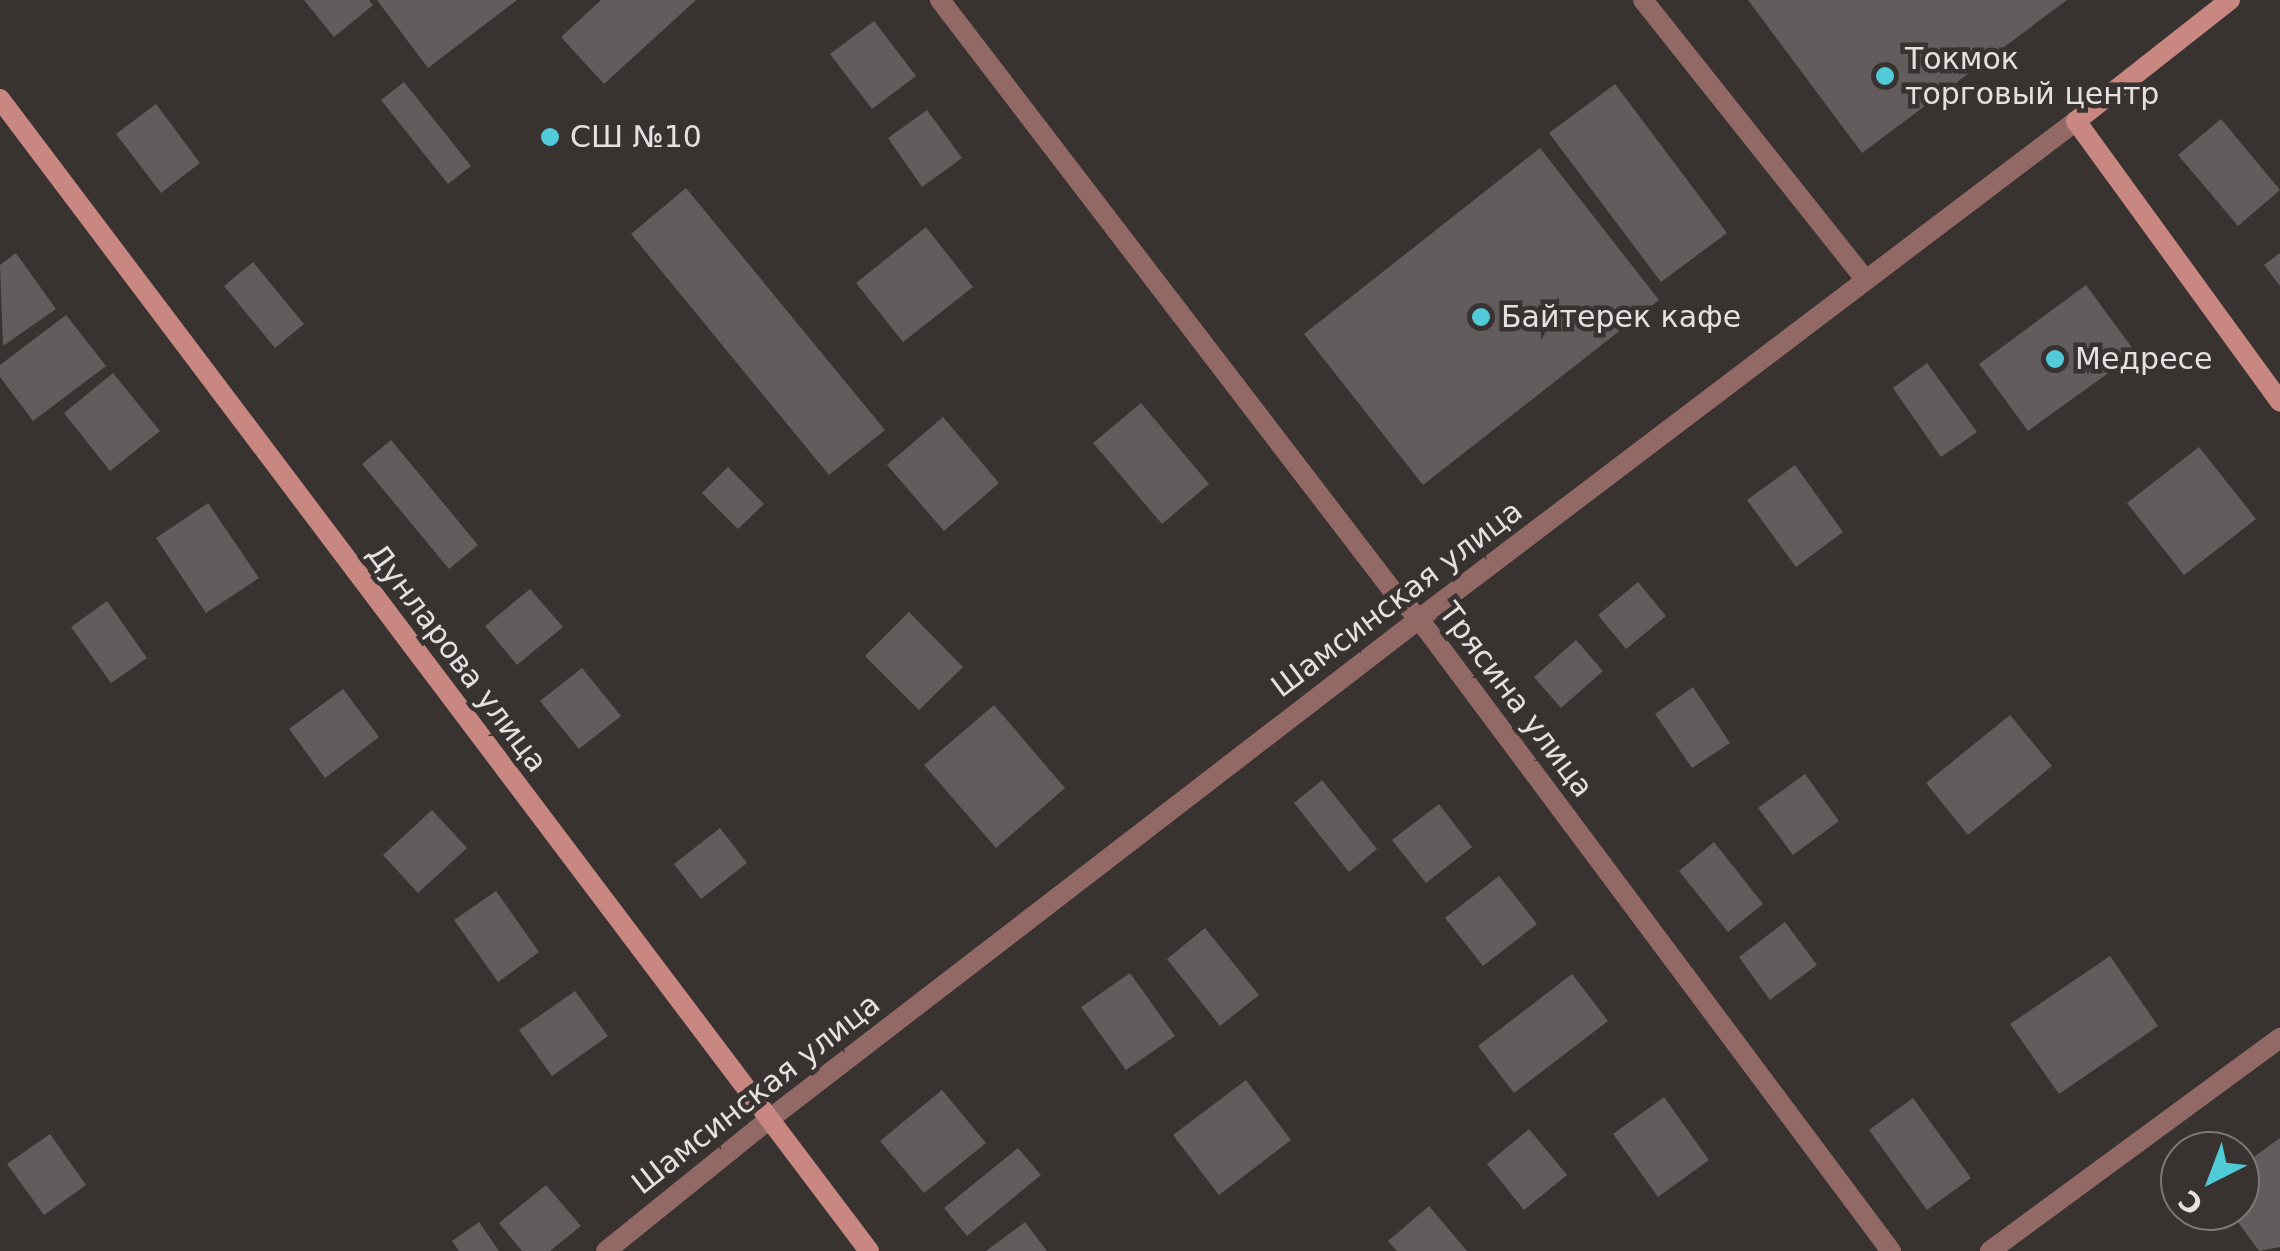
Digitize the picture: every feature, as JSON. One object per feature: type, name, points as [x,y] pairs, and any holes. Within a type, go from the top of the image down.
[{"type":"main road","name":"Шамсинская улица","points":[[2076,121],[2230,0]]},
{"type":"main road","name":"Дунларова улица","points":[[0,100],[767,1121],[869,1251]]},
{"type":"main road","points":[[2076,121],[2280,402]]},
{"type":"street","name":"Трясина улица","points":[[940,0],[1392,590],[1419,619],[1891,1251]]},
{"type":"street","points":[[1643,0],[1866,280]]},
{"type":"street","name":"Шамсинская улица","points":[[606,1251],[767,1121],[1419,619],[2076,121]]},
{"type":"street","points":[[1990,1251],[2280,1038]]},
{"type":"building","points":[[304,0],[369,0],[373,5],[334,37]]},
{"type":"building","points":[[377,0],[517,0],[428,68]]},
{"type":"building","points":[[601,0],[696,0],[604,84],[561,37]]},
{"type":"building","name":"Токмок торговый центр","points":[[1748,0],[2067,0],[1862,153]]},
{"type":"building","points":[[874,21],[916,76],[872,109],[830,54]]},
{"type":"building","points":[[404,82],[471,166],[448,184],[381,100]]},
{"type":"building","points":[[1615,84],[1727,233],[1661,282],[1549,133]]},
{"type":"building","points":[[156,104],[200,163],[161,193],[116,134]]},
{"type":"building","points":[[927,110],[962,158],[922,187],[888,138]]},
{"type":"building","points":[[2221,119],[2280,190],[2238,226],[2178,155]]},
{"type":"building","name":"Байтерек кафе","points":[[1540,148],[1659,300],[1423,485],[1304,334]]},
{"type":"building","points":[[686,188],[885,430],[829,475],[631,234]]},
{"type":"building","points":[[926,227],[973,287],[903,342],[856,283]]},
{"type":"building","points":[[16,253],[56,309],[3,346],[0,265]]},
{"type":"building","points":[[2280,253],[2280,286],[2264,265]]},
{"type":"building","points":[[253,262],[304,324],[275,348],[224,286]]},
{"type":"building","points":[[2086,285],[2136,353],[2028,431],[1979,364]]},
{"type":"building","points":[[66,315],[106,366],[33,421],[0,377],[0,365]]},
{"type":"building","points":[[1927,363],[1977,432],[1941,457],[1893,388]]},
{"type":"building","points":[[113,373],[160,431],[110,471],[64,413]]},
{"type":"building","points":[[1141,403],[1209,484],[1162,524],[1093,443]]},
{"type":"building","points":[[943,417],[999,483],[944,531],[887,465]]},
{"type":"building","points":[[391,440],[478,545],[449,569],[362,464]]},
{"type":"building","points":[[2199,447],[2256,519],[2184,575],[2127,503]]},
{"type":"building","points":[[1795,465],[1843,532],[1796,567],[1747,500]]},
{"type":"building","points":[[728,467],[764,504],[738,529],[702,493]]},
{"type":"building","points":[[208,503],[259,578],[206,613],[156,538]]},
{"type":"building","points":[[1638,582],[1666,616],[1626,649],[1598,615]]},
{"type":"building","points":[[530,589],[563,627],[517,665],[485,626]]},
{"type":"building","points":[[107,601],[147,658],[111,683],[71,627]]},
{"type":"building","points":[[909,612],[963,667],[919,710],[865,656]]},
{"type":"building","points":[[1576,640],[1603,671],[1561,708],[1534,677]]},
{"type":"building","points":[[582,668],[621,716],[579,749],[540,701]]},
{"type":"building","points":[[1693,687],[1730,743],[1692,768],[1655,714]]},
{"type":"building","points":[[343,689],[379,737],[325,778],[289,729]]},
{"type":"building","points":[[994,705],[1065,788],[996,848],[924,765]]},
{"type":"building","points":[[2010,715],[2052,766],[1968,835],[1926,783]]},
{"type":"building","points":[[1805,774],[1839,821],[1793,855],[1758,808]]},
{"type":"building","points":[[1322,780],[1377,849],[1349,872],[1294,803]]},
{"type":"building","points":[[1439,804],[1472,847],[1426,883],[1392,840]]},
{"type":"building","points":[[432,810],[467,848],[418,893],[383,855]]},
{"type":"building","points":[[720,828],[747,863],[701,899],[674,864]]},
{"type":"building","points":[[1714,842],[1763,904],[1728,932],[1679,871]]},
{"type":"building","points":[[1499,876],[1537,924],[1483,966],[1445,918]]},
{"type":"building","points":[[496,891],[539,952],[498,982],[454,920]]},
{"type":"building","points":[[1785,922],[1817,965],[1770,1000],[1739,957]]},
{"type":"building","points":[[1205,928],[1259,995],[1220,1026],[1167,959]]},
{"type":"building","points":[[2110,956],[2158,1026],[2059,1094],[2010,1024]]},
{"type":"building","points":[[1130,973],[1175,1036],[1126,1070],[1081,1007]]},
{"type":"building","points":[[1572,974],[1608,1021],[1514,1093],[1478,1046]]},
{"type":"building","points":[[575,991],[608,1036],[552,1076],[519,1030]]},
{"type":"building","points":[[1246,1080],[1291,1140],[1219,1195],[1173,1135]]},
{"type":"building","points":[[942,1090],[986,1143],[924,1193],[880,1141]]},
{"type":"building","points":[[1664,1097],[1709,1160],[1658,1197],[1613,1134]]},
{"type":"building","points":[[1913,1098],[1971,1178],[1927,1210],[1869,1130]]},
{"type":"building","points":[[1529,1129],[1567,1175],[1524,1210],[1487,1164]]},
{"type":"building","points":[[50,1134],[86,1185],[44,1215],[7,1164]]},
{"type":"building","points":[[2280,1138],[2280,1247],[2259,1251],[2244,1231],[2260,1231],[2260,1152]]},
{"type":"building","points":[[1018,1148],[1041,1175],[967,1236],[944,1208]]},
{"type":"building","points":[[546,1185],[581,1226],[550,1251],[522,1251],[499,1223]]},
{"type":"building","points":[[1429,1206],[1467,1251],[1397,1251],[1388,1241]]},
{"type":"building","points":[[479,1222],[499,1251],[459,1251],[452,1241]]},
{"type":"building","points":[[1025,1222],[1047,1251],[986,1251]]},
{"type":"place","name":"Токмок торговый центр","points":[[1885,76]]},
{"type":"place","name":"СШ №10","points":[[550,137]]},
{"type":"place","name":"Байтерек кафе","points":[[1481,317]]},
{"type":"place","name":"Медресе","points":[[2055,359]]}]
